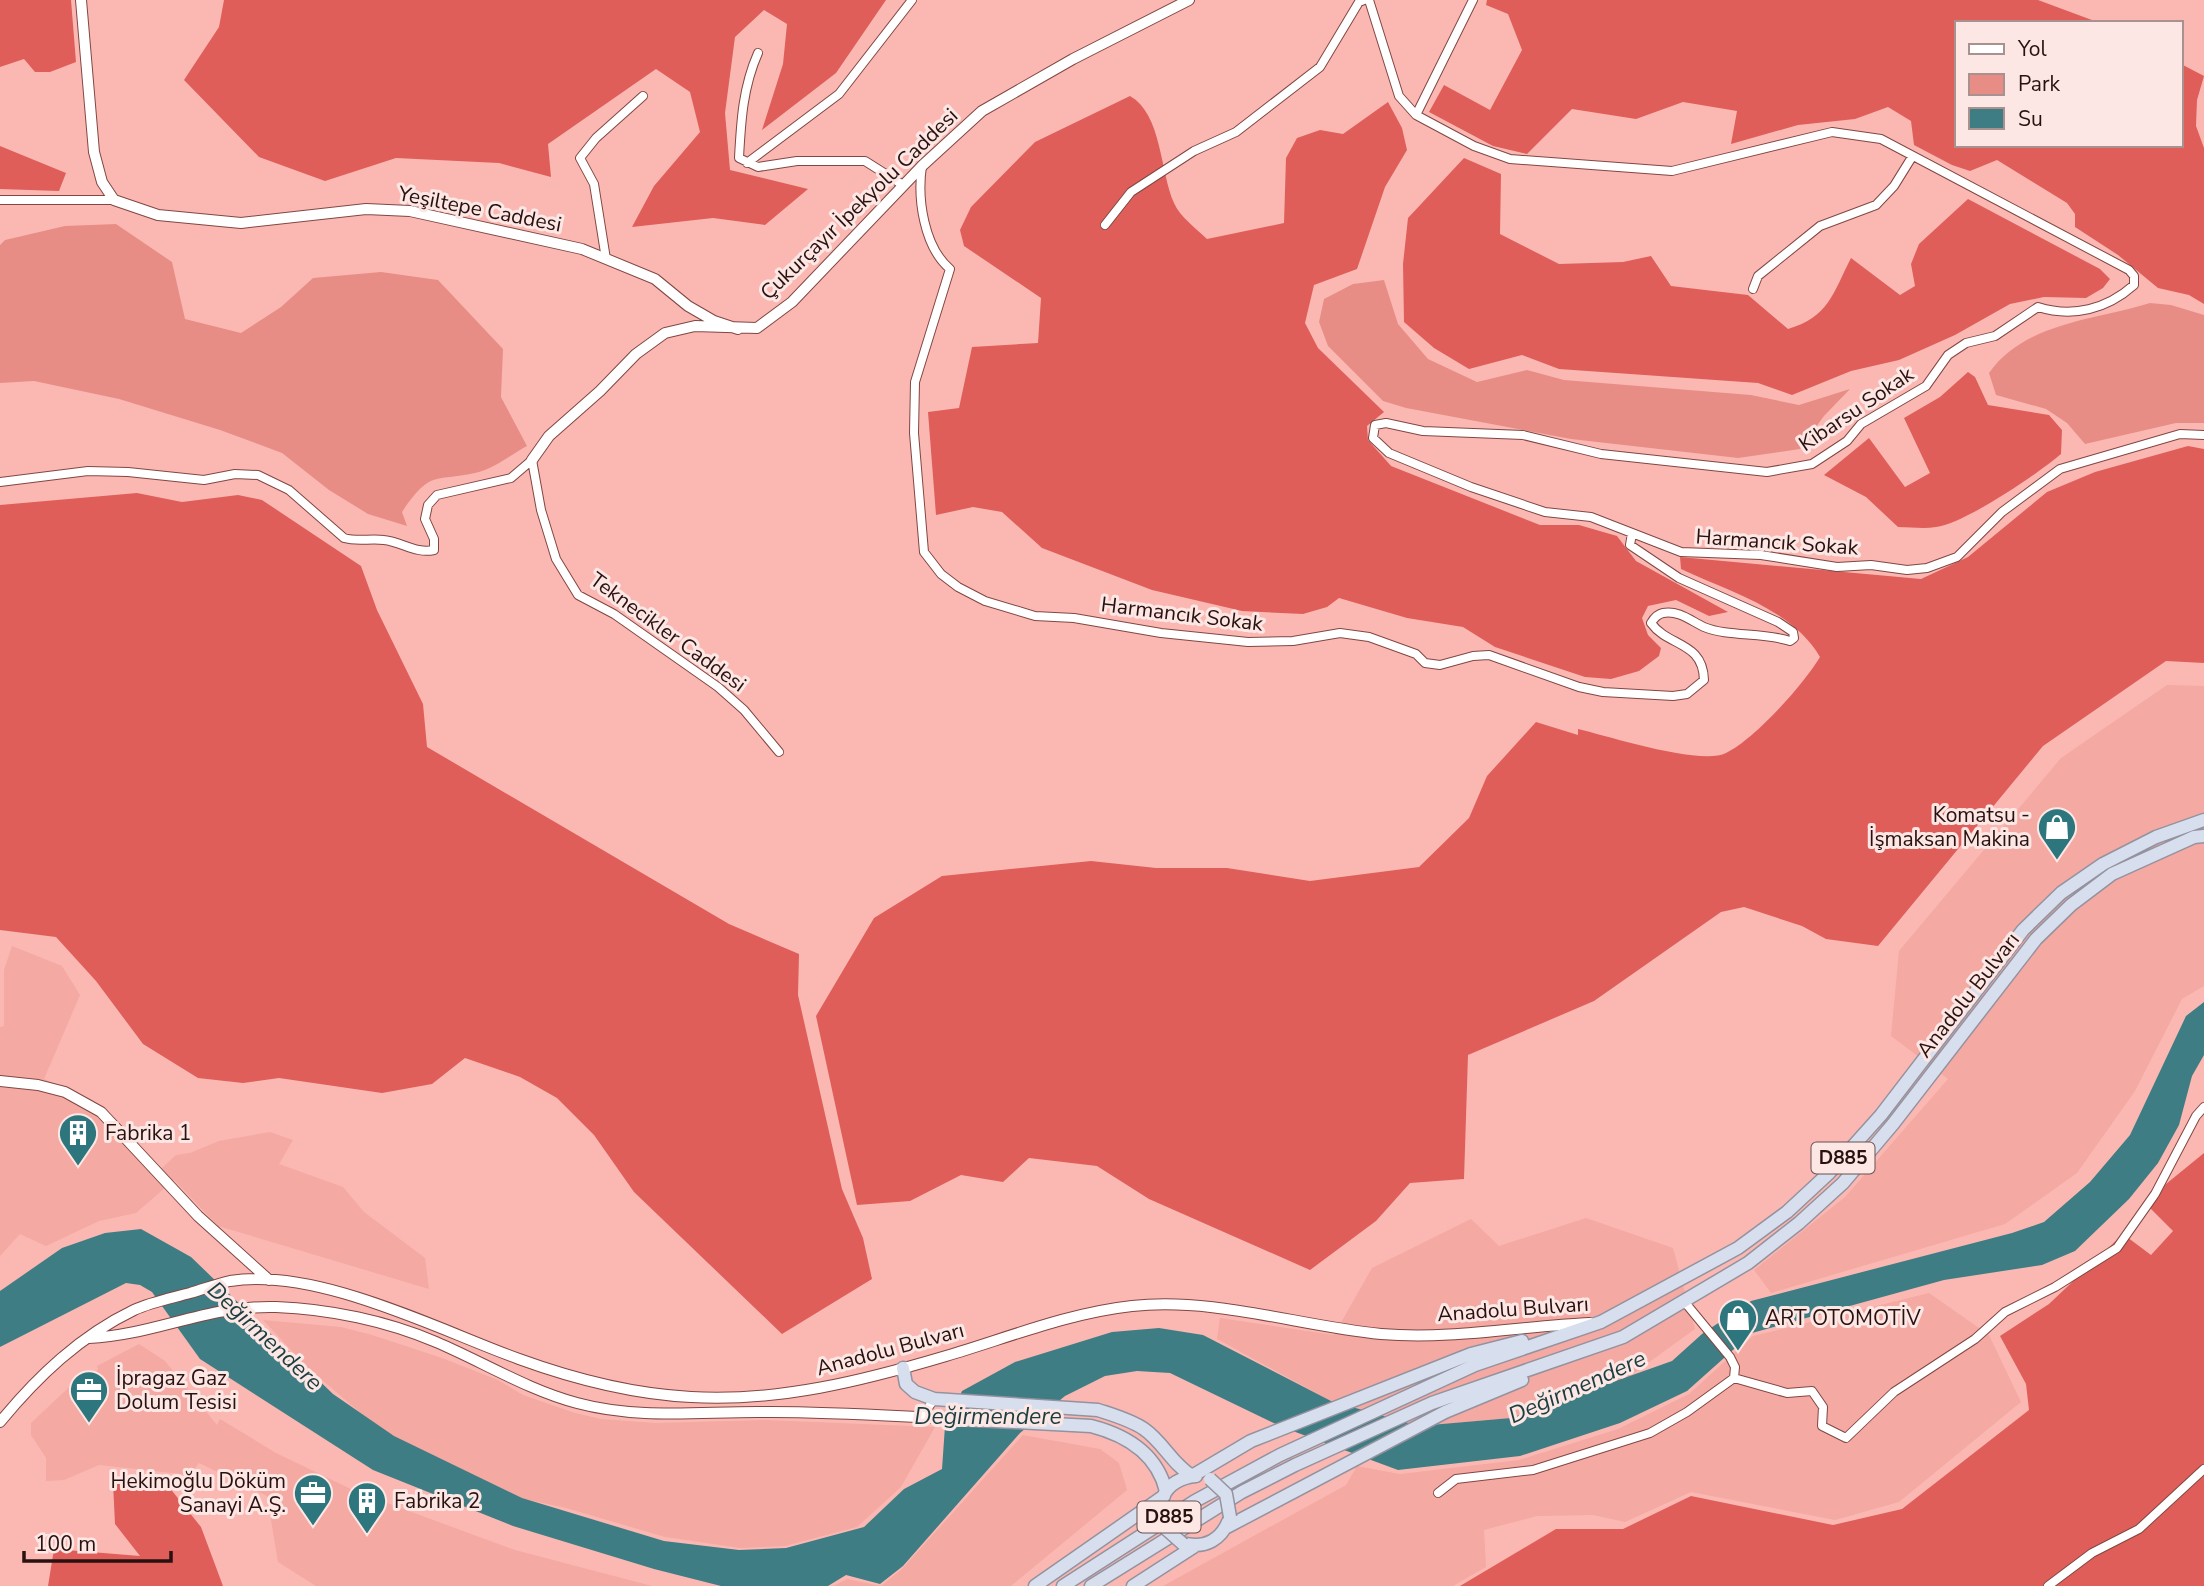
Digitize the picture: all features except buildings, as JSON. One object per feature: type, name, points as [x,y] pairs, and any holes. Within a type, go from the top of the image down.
[{"type":"highway","name":"Anadolu Bulvarı","points":[[1063,1586],[1195,1501],[1280,1455],[1475,1364],[1601,1322],[1738,1248],[1787,1212],[1829,1173],[1881,1115],[2023,930],[2061,893],[2114,858],[2156,837],[2204,820]]},
{"type":"highway","name":"Anadolu Bulvarı","points":[[1091,1586],[1242,1492],[1294,1465],[1432,1403],[1623,1337],[1748,1263],[1799,1223],[1843,1183],[1893,1124],[2036,939],[2071,905],[2112,874],[2194,837],[2204,836]]},
{"type":"highway","points":[[1035,1586],[1163,1498],[1178,1481],[1192,1476],[1251,1441],[1471,1354],[1601,1322]]},
{"type":"highway","points":[[1133,1586],[1189,1545],[1207,1544],[1228,1523],[1321,1475],[1446,1412],[1623,1337]]},
{"type":"highway","points":[[903,1368],[906,1384],[915,1392],[934,1399],[1098,1410],[1145,1430],[1179,1468],[1192,1476],[1210,1479],[1226,1494],[1228,1523]]},
{"type":"highway","points":[[937,1418],[1052,1423],[1113,1431],[1130,1441],[1155,1465],[1163,1498],[1165,1528],[1189,1545]]},
{"type":"street","points":[[81,0],[94,152],[102,182],[114,200]]},
{"type":"street","points":[[747,163],[839,94],[912,0]]},
{"type":"street","name":"Çukurçayır İpekyolu Caddesi","points":[[738,329],[757,328],[792,302],[903,185],[982,111],[1073,59],[1189,0]]},
{"type":"street","points":[[1105,225],[1131,192],[1194,151],[1236,132],[1320,67],[1359,2],[1366,0]]},
{"type":"street","name":"Kibarsu Sokak","points":[[1366,0],[1399,96],[1416,115],[1474,146],[1510,159],[1672,171],[1832,132],[1881,139],[2129,270],[2134,276],[2134,285],[2107,304],[2078,313],[2038,307],[1995,336],[1966,343],[1948,355],[1926,386],[1861,425],[1847,441],[1812,464],[1767,472],[1601,454],[1522,435],[1423,431],[1386,423],[1376,425],[1372,431],[1373,438],[1389,453],[1471,487],[1545,512],[1591,517],[1632,533]]},
{"type":"street","points":[[1416,115],[1473,0]]},
{"type":"street","points":[[758,52],[741,105],[739,158],[758,167],[797,161],[865,161],[903,185]]},
{"type":"street","points":[[606,258],[594,184],[580,158],[596,138],[643,96]]},
{"type":"street","points":[[1754,289],[1758,276],[1821,226],[1876,205],[1894,186],[1912,157]]},
{"type":"street","name":"Harmancık Sokak","points":[[923,165],[923,210],[931,244],[950,269],[915,382],[914,433],[924,552],[941,574],[967,592],[985,601],[1035,616],[1074,618],[1161,633],[1248,642],[1293,641],[1340,633],[1369,638],[1416,654],[1425,663],[1440,665],[1473,656],[1489,655],[1579,687],[1638,695],[1687,694],[1704,680],[1704,671],[1691,649],[1656,629],[1651,623],[1665,612],[1684,615],[1706,628],[1770,635],[1790,642],[1794,638],[1793,632],[1778,622],[1679,578],[1630,545],[1632,533],[1681,552],[1761,555],[1837,567],[1871,565],[1907,570],[1927,568],[1957,557],[2002,512],[2060,469],[2180,434],[2204,435]]},
{"type":"street","points":[[0,200],[114,200]]},
{"type":"street","name":"Yeşiltepe Caddesi","points":[[114,200],[158,215],[241,223],[366,209],[410,211],[582,249],[655,279],[688,306],[714,321],[738,329]]},
{"type":"street","points":[[0,482],[88,471],[128,471],[204,480],[235,474],[258,475],[289,490],[344,538],[355,541],[381,539],[425,552],[434,551],[434,539],[425,519],[428,505],[437,495],[510,478],[532,460],[549,436],[600,391],[636,354],[665,333],[695,326],[738,329]]},
{"type":"street","name":"Teknecikler Caddesi","points":[[532,460],[541,510],[556,559],[578,595],[614,614],[718,687],[744,710],[779,752]]},
{"type":"street","points":[[0,1081],[38,1085],[65,1092],[101,1112],[198,1216],[269,1280]]},
{"type":"street","points":[[1734,1378],[1787,1393],[1812,1391],[1823,1407],[1822,1426],[1846,1438],[1894,1392],[1975,1339],[2005,1312],[2055,1287],[2118,1248],[2155,1194],[2196,1116],[2204,1107]]},
{"type":"street","name":"Anadolu Bulvarı","points":[[0,1422],[26,1390],[85,1339],[137,1308],[231,1281],[269,1280],[326,1289],[406,1315],[523,1361],[598,1383],[688,1397],[766,1397],[871,1378],[1030,1328],[1132,1306],[1188,1305],[1382,1334],[1468,1336],[1549,1324],[1601,1322]]},
{"type":"street","points":[[1438,1493],[1456,1479],[1533,1470],[1650,1433],[1687,1412],[1734,1378],[1735,1367],[1730,1357],[1683,1300]]},
{"type":"street","points":[[85,1339],[120,1337],[220,1309],[250,1307],[352,1315],[433,1340],[534,1389],[578,1404],[628,1413],[673,1415],[772,1412],[937,1418]]},
{"type":"street","points":[[922,1417],[934,1399]]},
{"type":"street","points":[[2048,1586],[2092,1553],[2138,1529],[2204,1469]]},
{"type":"shaded area","points":[[0,0],[71,0],[76,62],[50,72],[35,72],[24,59],[0,67]]},
{"type":"shaded area","points":[[224,0],[886,0],[836,73],[762,130],[783,64],[787,24],[764,10],[735,37],[725,113],[730,170],[808,189],[765,225],[713,218],[632,227],[654,186],[700,132],[690,92],[656,69],[548,144],[551,177],[499,163],[396,158],[325,181],[259,157],[184,80],[219,27]]},
{"type":"shaded area","points":[[1487,0],[2038,0],[2095,21],[1955,21],[1955,147],[2183,147],[2183,65],[2204,76],[2197,100],[2196,126],[2204,148],[2204,304],[2189,295],[2158,288],[2118,255],[2075,227],[2075,214],[2067,203],[1997,160],[1970,171],[1952,165],[1914,145],[1911,121],[1888,107],[1855,119],[1798,125],[1731,144],[1737,111],[1683,102],[1636,119],[1572,109],[1527,154],[1493,146],[1429,112],[1444,85],[1490,110],[1522,50],[1508,14],[1486,5]]},
{"type":"shaded area","points":[[1130,96],[1141,104],[1154,130],[1174,203],[1184,218],[1207,239],[1284,223],[1286,158],[1297,138],[1320,130],[1343,134],[1388,102],[1402,128],[1407,150],[1385,187],[1357,269],[1314,285],[1305,323],[1318,348],[1384,412],[1367,426],[1368,440],[1391,466],[1540,525],[1579,525],[1617,536],[1636,561],[1728,612],[1709,616],[1676,600],[1648,606],[1642,618],[1648,635],[1661,648],[1659,656],[1639,671],[1611,679],[1585,677],[1495,647],[1463,627],[1407,618],[1339,598],[1327,607],[1303,614],[1242,611],[1152,590],[1042,548],[1002,512],[973,507],[936,515],[928,412],[959,408],[972,347],[1038,343],[1041,298],[964,246],[960,230],[971,207],[1035,142]]},
{"type":"shaded area","points":[[0,146],[66,173],[59,191],[0,189]]},
{"type":"shaded area","points":[[1464,158],[1501,174],[1500,234],[1559,264],[1623,262],[1651,256],[1671,286],[1748,295],[1788,329],[1813,318],[1821,310],[1834,293],[1851,258],[1900,295],[1915,286],[1911,264],[1919,244],[1968,199],[2100,269],[2110,279],[2103,288],[2086,298],[2044,297],[2010,304],[1955,335],[1899,360],[1851,371],[1792,395],[1758,383],[1559,369],[1522,355],[1469,369],[1434,348],[1404,322],[1403,264],[1408,218]]},
{"type":"shaded area","points":[[1968,372],[1975,377],[1988,405],[2049,415],[2062,430],[2061,454],[1982,508],[1949,524],[1931,528],[1898,527],[1866,497],[1824,475],[1869,438],[1905,487],[1930,473],[1904,418],[1940,397]]},
{"type":"shaded area","points":[[2188,446],[2204,449],[2204,663],[2166,661],[2043,746],[1878,946],[1826,939],[1802,926],[1744,907],[1721,912],[1594,1001],[1468,1055],[1464,1179],[1410,1183],[1376,1221],[1310,1270],[1149,1199],[1097,1166],[1029,1158],[1003,1182],[961,1175],[910,1201],[857,1205],[816,1016],[874,918],[942,876],[1091,861],[1156,868],[1227,868],[1310,881],[1419,867],[1469,818],[1487,776],[1536,722],[1578,735],[1578,729],[1676,753],[1714,756],[1726,753],[1750,736],[1791,696],[1820,657],[1808,640],[1777,614],[1681,569],[1680,557],[1921,579],[1968,557],[2047,492],[2095,472]]},
{"type":"shaded area","points":[[137,493],[182,502],[238,495],[262,500],[361,566],[377,610],[423,704],[427,747],[729,924],[799,954],[798,995],[842,1189],[863,1238],[872,1279],[782,1334],[634,1192],[594,1135],[557,1098],[520,1077],[465,1058],[432,1084],[382,1093],[279,1078],[243,1083],[198,1078],[143,1044],[96,981],[56,937],[0,930],[0,505]]},
{"type":"shaded area","points":[[2167,685],[2204,686],[2204,986],[2182,999],[2135,1091],[2077,1173],[2005,1224],[1771,1293],[1754,1270],[1845,1197],[1948,1079],[1891,1036],[1899,951],[2061,758]]},
{"type":"shaded area","points":[[12,946],[62,966],[80,995],[44,1079],[91,1099],[116,1119],[161,1169],[176,1155],[190,1153],[219,1141],[270,1132],[293,1140],[279,1164],[343,1187],[364,1212],[425,1258],[429,1289],[218,1226],[174,1180],[136,1213],[99,1221],[46,1246],[20,1234],[0,1256],[0,1027],[4,1026],[4,970]]},
{"type":"shaded area","points":[[2204,1153],[2204,1586],[1460,1586],[1556,1529],[1623,1529],[1691,1496],[1833,1525],[1902,1509],[2029,1410],[2026,1384],[2000,1336],[2049,1304],[2123,1234],[2151,1255],[2173,1231],[2144,1202]]},
{"type":"shaded area","points":[[1586,1218],[1673,1248],[1695,1329],[1630,1376],[1511,1418],[1419,1426],[1331,1401],[1217,1339],[1220,1318],[1334,1335],[1372,1268],[1471,1219],[1499,1246]]},
{"type":"shaded area","points":[[1929,1293],[1989,1335],[2021,1402],[1899,1502],[1835,1520],[1691,1492],[1625,1522],[1593,1515],[1537,1516],[1484,1530],[1486,1567],[1453,1586],[1163,1586],[1346,1485],[1357,1466],[1400,1474],[1519,1460],[1618,1429],[1689,1394],[1753,1336]]},
{"type":"shaded area","points":[[263,1320],[341,1327],[372,1335],[498,1380],[523,1395],[601,1419],[656,1423],[767,1420],[935,1427],[901,1487],[857,1527],[785,1546],[740,1548],[665,1537],[566,1508],[510,1496],[384,1433],[307,1367]]},
{"type":"shaded area","points":[[139,1344],[165,1361],[217,1425],[220,1419],[276,1453],[357,1492],[515,1550],[652,1586],[316,1586],[278,1562],[267,1496],[199,1463],[190,1475],[99,1465],[64,1480],[46,1481],[46,1458],[31,1435],[31,1423],[81,1376],[89,1377],[98,1370],[97,1366]]},
{"type":"shaded area","points":[[1023,1435],[1100,1449],[1119,1463],[1127,1490],[1011,1586],[881,1586],[902,1569]]},
{"type":"shaded area","points":[[165,1482],[201,1527],[223,1586],[48,1586],[54,1549],[140,1556],[115,1524],[113,1483]]},
{"type":"shaded area","points":[[847,1579],[881,1586],[833,1586]]},
{"type":"green space","points":[[116,224],[172,262],[185,319],[241,333],[281,307],[313,278],[381,272],[438,280],[503,349],[501,397],[527,446],[485,470],[428,483],[402,512],[407,526],[368,514],[329,490],[282,453],[220,430],[119,399],[34,381],[0,383],[0,245],[5,240],[65,226]]},
{"type":"green space","points":[[1384,280],[1398,324],[1428,359],[1477,382],[1527,370],[1564,380],[1751,395],[1799,405],[1850,389],[1824,416],[1800,449],[1738,458],[1571,439],[1406,408],[1383,401],[1328,346],[1319,322],[1324,299],[1353,284]]},
{"type":"green space","points":[[2150,303],[2171,305],[2204,315],[2204,423],[2176,423],[2085,444],[2067,423],[2046,409],[1996,395],[1989,373],[2004,356],[2022,343],[2063,325]]},
{"type":"water","name":"Değirmendere","points":[[2204,1002],[2204,1055],[2192,1076],[2179,1125],[2158,1163],[2129,1199],[2075,1251],[2042,1265],[1944,1280],[1752,1333],[1687,1391],[1620,1423],[1520,1456],[1398,1470],[1282,1427],[1170,1373],[1137,1371],[1105,1376],[1065,1396],[1020,1433],[903,1566],[880,1584],[846,1575],[828,1586],[721,1586],[654,1569],[513,1526],[373,1470],[200,1359],[152,1292],[140,1285],[126,1283],[0,1347],[0,1291],[62,1248],[105,1233],[141,1229],[191,1257],[333,1394],[394,1436],[522,1498],[664,1541],[739,1550],[786,1548],[864,1527],[904,1489],[942,1469],[945,1426],[962,1391],[1015,1362],[1112,1332],[1159,1328],[1203,1335],[1331,1401],[1419,1426],[1511,1418],[1672,1361],[1702,1334],[1751,1301],[2012,1233],[2044,1222],[2090,1182],[2130,1135],[2186,1016]]},
{"type":"place","name":"Komatsu - İşmaksan Makina","points":[[2057,861]]},
{"type":"place","name":"Fabrika 1","points":[[78,1167]]},
{"type":"place","name":"ART OTOMOTİV","points":[[1738,1352]]},
{"type":"place","name":"İpragaz Gaz Dolum Tesisi","points":[[89,1424]]},
{"type":"place","name":"Hekimoğlu Döküm Sanayi A.Ş.","points":[[313,1527]]},
{"type":"place","name":"Fabrika 2","points":[[367,1535]]}]
